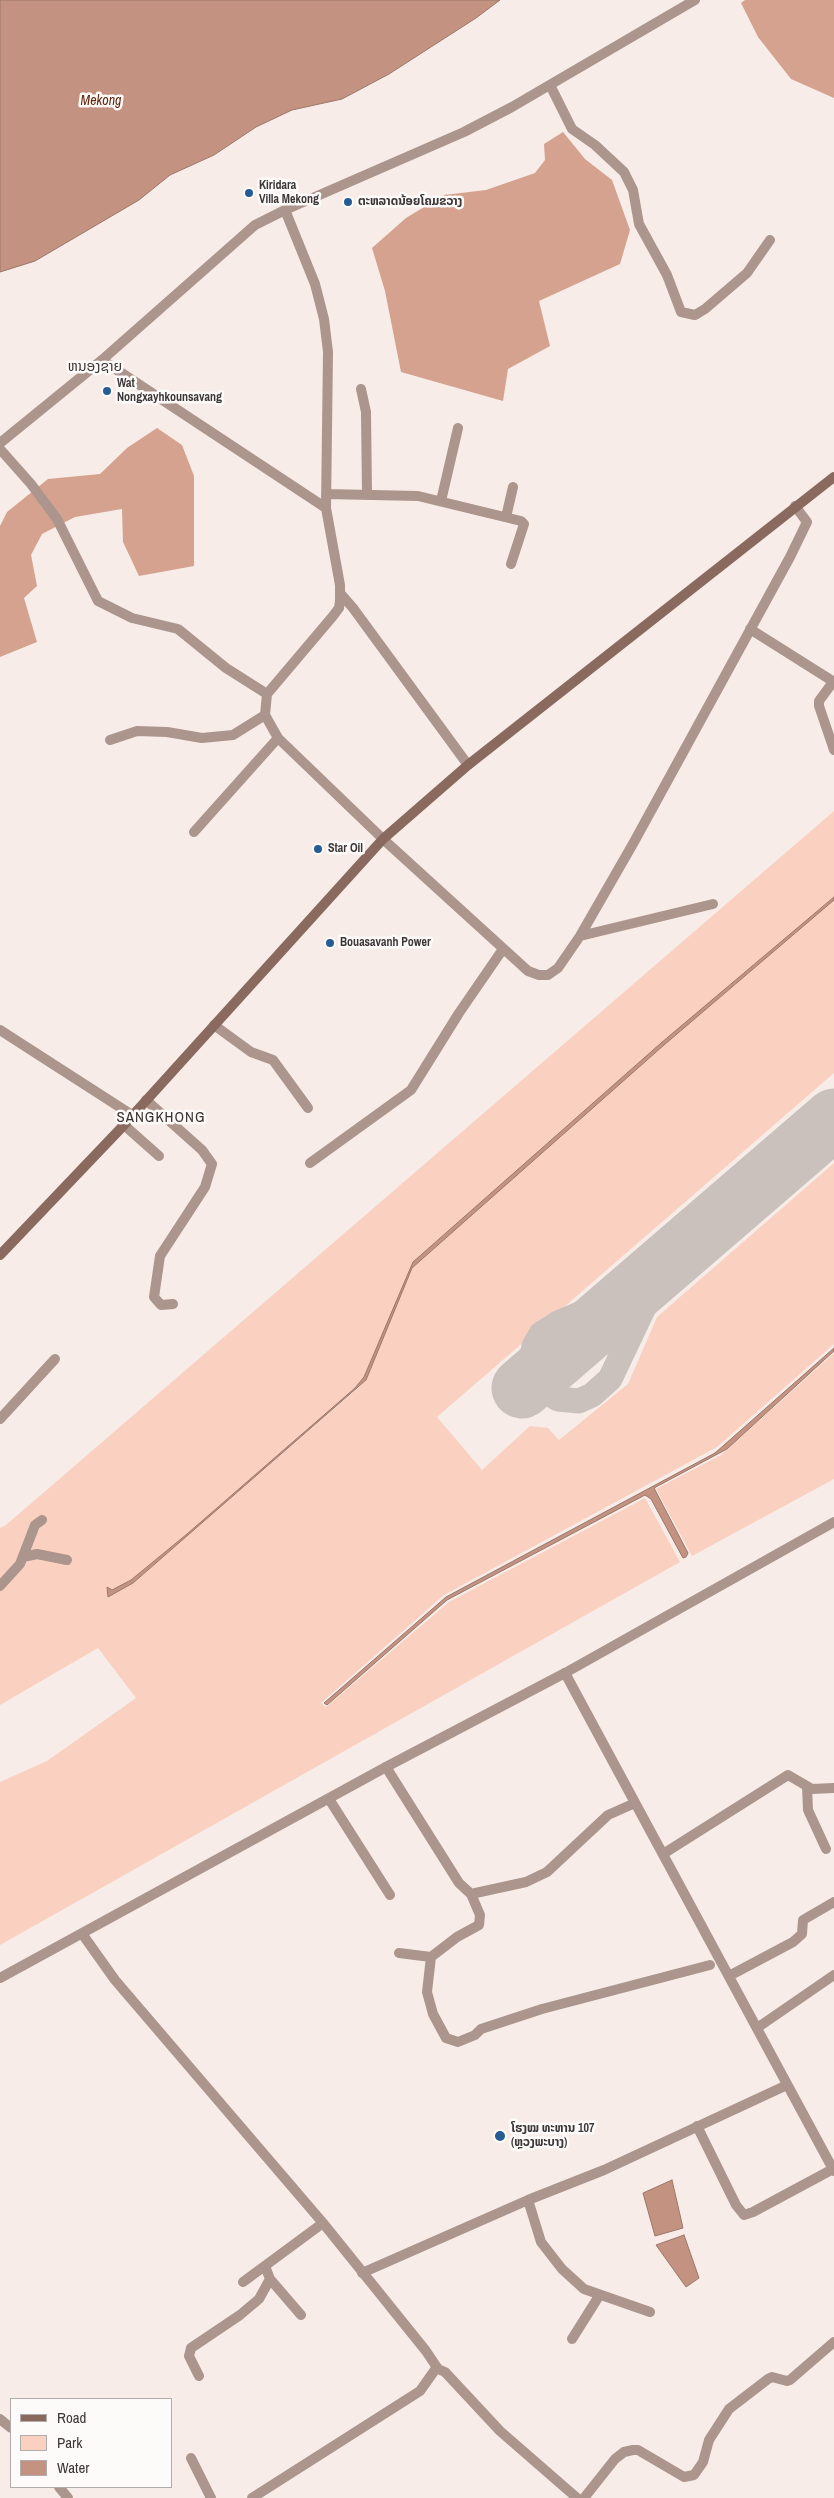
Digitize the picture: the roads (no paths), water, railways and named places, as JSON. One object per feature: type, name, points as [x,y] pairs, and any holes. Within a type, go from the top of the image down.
[{"type":"main road","points":[[0,1255],[124,1125],[382,839],[468,765],[794,506],[834,477]]},
{"type":"street","points":[[0,443],[102,360],[255,225],[285,210],[464,132],[550,85],[695,0]]},
{"type":"street","points":[[550,85],[572,129],[595,145],[624,172],[633,190],[639,224],[667,275],[681,312],[695,315],[706,309],[747,273],[770,240]]},
{"type":"street","points":[[285,210],[315,284],[324,319],[328,352],[326,508],[340,593],[339,608],[267,694],[265,715],[278,738],[382,839],[528,971],[539,975],[548,975],[558,968],[580,936],[750,630],[807,522],[794,506]]},
{"type":"street","points":[[102,360],[326,508]]},
{"type":"street","points":[[361,389],[366,412],[367,494]]},
{"type":"street","points":[[441,501],[458,428]]},
{"type":"street","points":[[0,449],[31,484],[57,519],[98,601],[132,618],[178,629],[226,668],[267,694]]},
{"type":"street","points":[[506,517],[513,488]]},
{"type":"street","points":[[326,494],[418,496],[521,521],[524,524],[511,564]]},
{"type":"street","points":[[340,593],[354,608],[468,765]]},
{"type":"street","points":[[750,630],[834,682],[819,701],[834,750]]},
{"type":"street","points":[[110,740],[138,731],[167,732],[202,738],[233,735],[265,715]]},
{"type":"street","points":[[194,832],[278,738]]},
{"type":"street","points":[[580,936],[713,904]]},
{"type":"street","points":[[310,1163],[411,1090],[459,1013],[503,949]]},
{"type":"street","points":[[214,1025],[251,1052],[273,1060],[308,1108]]},
{"type":"street","points":[[0,1030],[132,1116]]},
{"type":"street","points":[[146,1100],[202,1150],[212,1164],[205,1187],[160,1256],[154,1297],[161,1305],[173,1304]]},
{"type":"street","points":[[124,1125],[159,1156]]},
{"type":"street","points":[[0,1419],[55,1358]]},
{"type":"street","points":[[0,1586],[13,1574],[23,1557],[35,1525],[42,1520]]},
{"type":"street","points":[[0,1978],[83,1935],[386,1767],[565,1673],[834,1522]]},
{"type":"street","points":[[23,1557],[36,1554],[67,1560]]},
{"type":"street","points":[[565,1673],[833,2170],[744,2215],[736,2205],[697,2126]]},
{"type":"street","points":[[386,1767],[459,1883],[471,1894],[480,1915],[479,1924],[457,1937],[431,1957],[399,1953]]},
{"type":"street","points":[[663,1854],[785,1777],[793,1776],[807,1787],[820,1790],[834,1788]]},
{"type":"street","points":[[807,1787],[808,1810],[826,1849]]},
{"type":"street","points":[[329,1799],[390,1895]]},
{"type":"street","points":[[471,1894],[526,1882],[548,1872],[608,1815],[635,1803]]},
{"type":"street","points":[[729,1976],[793,1942],[802,1934],[803,1920],[834,1902]]},
{"type":"street","points":[[83,1935],[115,1980],[323,2223],[438,2369],[445,2372],[500,2431],[577,2498]]},
{"type":"street","points":[[431,1957],[427,1992],[433,2014],[446,2038],[458,2042],[475,2035],[481,2029],[542,2009],[710,1965]]},
{"type":"street","points":[[757,2028],[834,1975]]},
{"type":"street","points":[[362,2273],[528,2200],[561,2188],[788,2085]]},
{"type":"street","points":[[528,2200],[541,2242],[562,2269],[584,2289],[599,2296],[650,2312]]},
{"type":"street","points":[[243,2282],[323,2223]]},
{"type":"street","points":[[265,2266],[270,2279],[301,2315]]},
{"type":"street","points":[[199,2376],[189,2356],[190,2348],[240,2315],[259,2298],[270,2279]]},
{"type":"street","points":[[572,2339],[599,2296]]},
{"type":"street","points":[[584,2498],[615,2459],[624,2452],[633,2450],[638,2450],[684,2476],[694,2475],[703,2462],[709,2440],[729,2409],[772,2377],[790,2380],[834,2342]]},
{"type":"street","points":[[252,2498],[420,2391],[437,2367]]},
{"type":"street","points":[[0,2419],[10,2427]]},
{"type":"street","points":[[191,2458],[210,2498]]},
{"type":"street","points":[[60,2488],[68,2498]]},
{"type":"water","name":"Mekong","points":[[0,0],[500,0],[476,18],[389,74],[342,99],[292,110],[256,127],[214,155],[170,175],[139,200],[35,261],[0,272]]},
{"type":"water","points":[[834,897],[834,900],[664,1045],[412,1268],[366,1380],[133,1583],[108,1597],[107,1587],[112,1590],[131,1580],[187,1534],[355,1388],[364,1377],[413,1262],[661,1043]]},
{"type":"water","points":[[834,1348],[834,1351],[727,1449],[654,1488],[688,1553],[686,1557],[683,1558],[651,1499],[645,1495],[447,1600],[327,1705],[324,1703],[446,1597],[715,1453]]},
{"type":"water","points":[[672,2180],[683,2228],[655,2236],[643,2193]]},
{"type":"water","points":[[684,2235],[699,2278],[686,2287],[656,2245]]},
{"type":"place","name":"Kiridara Villa Mekong","points":[[249,193]]},
{"type":"place","name":"ຕະຫລາດນ້ອຍໂຄມຂວາງ","points":[[348,202]]},
{"type":"place","name":"Wat Nongxayhkounsavang","points":[[107,391]]},
{"type":"place","name":"Star Oil","points":[[318,849]]},
{"type":"place","name":"Bouasavanh Power","points":[[330,943]]},
{"type":"place","name":"ໂຮງໝ ທະຫານ 107 (ຫຼວງພະບາງ)","points":[[500,2136]]},
{"type":"district","name":"ຫນອງຊາຍ","points":[[95,367]]},
{"type":"district","name":"SANGKHONG","points":[[161,1118]]}]
